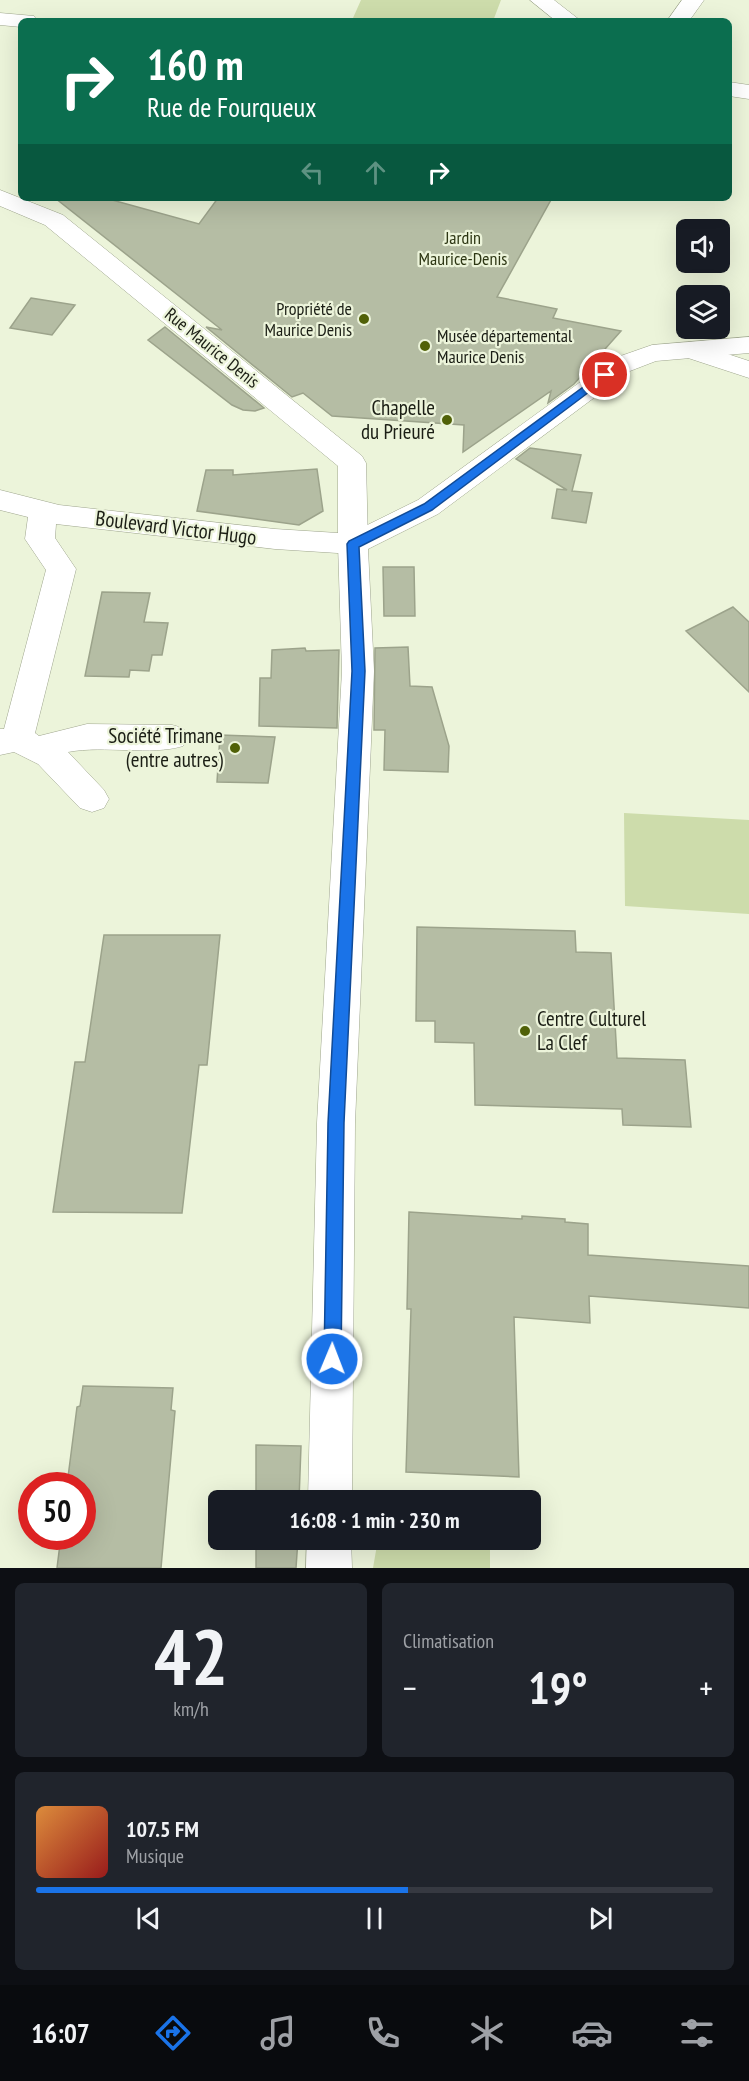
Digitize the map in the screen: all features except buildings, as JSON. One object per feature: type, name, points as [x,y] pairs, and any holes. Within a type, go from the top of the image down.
[{"type":"main road","points":[[540,0],[566,18]]},
{"type":"main road","points":[[680,18],[693,0]]},
{"type":"main road","points":[[0,19],[18,20]]},
{"type":"main road","points":[[732,89],[749,92]]},
{"type":"main road","name":"Rue Maurice Denis","points":[[0,197],[54,220],[352,463],[353,544]]},
{"type":"main road","points":[[330,1490],[336,1123],[358,671],[353,544],[428,507],[621,365],[651,354],[749,345]]},
{"type":"main road","points":[[691,350],[749,370]]},
{"type":"main road","name":"Boulevard Victor Hugo","points":[[0,500],[59,515],[275,539],[353,544]]},
{"type":"main road","points":[[18,743],[61,568],[40,539],[43,511]]},
{"type":"main road","points":[[18,743],[84,737],[172,737]]},
{"type":"main road","points":[[18,743],[50,755],[92,799]]},
{"type":"main road","points":[[329,1550],[329,1568]]},
{"type":"green space","points":[[361,0],[501,0],[494,18],[353,18]]},
{"type":"green space","points":[[624,813],[749,820],[749,914],[625,906]]},
{"type":"green space","points":[[376,1550],[490,1550],[490,1568],[373,1568]]},
{"type":"place","name":"Propriété de Maurice Denis","points":[[364,319]]},
{"type":"place","name":"Musée départemental Maurice Denis","points":[[425,346]]},
{"type":"place","name":"Chapelle du Prieuré","points":[[447,420]]},
{"type":"place","name":"Société Trimane (entre autres)","points":[[235,748]]},
{"type":"place","name":"Centre Culturel La Clef","points":[[525,1031]]},
{"type":"route","points":[[332,1359],[336,1123],[358,671],[353,544],[428,507],[605,375]]},
{"type":"park label","name":"Jardin Maurice-Denis","points":[[463,248]]}]
